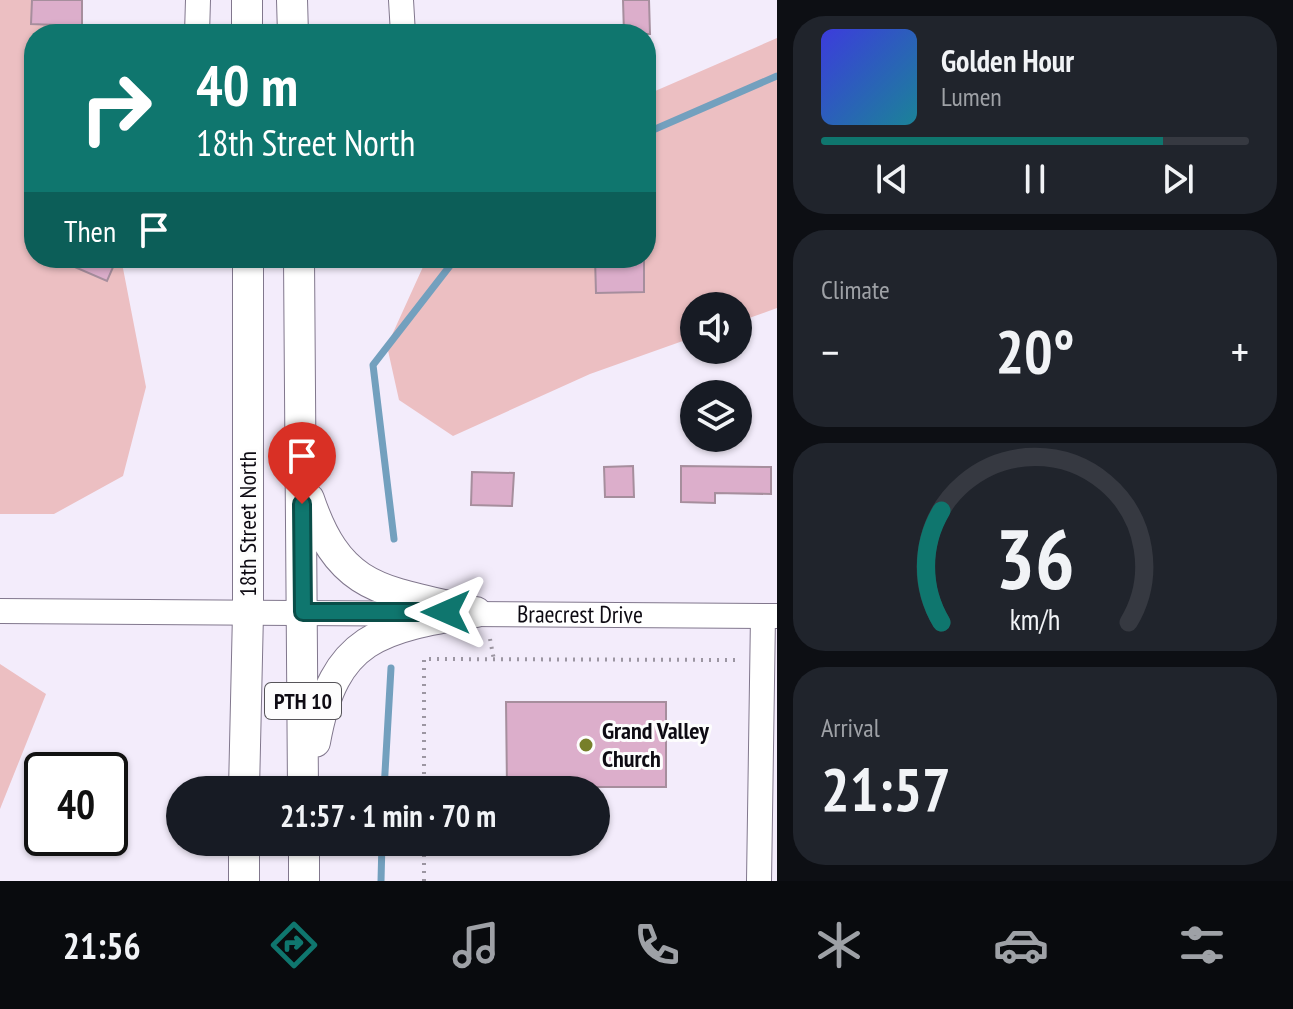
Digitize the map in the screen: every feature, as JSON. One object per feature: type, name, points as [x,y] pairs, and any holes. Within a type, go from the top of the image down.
[{"type":"main road","points":[[247,0],[247,24]]},
{"type":"main road","points":[[292,0],[293,24]]},
{"type":"main road","name":"18th Street North","points":[[244,776],[248,613],[248,268]]},
{"type":"main road","name":"PTH 10","points":[[299,268],[305,776]]},
{"type":"main road","points":[[301,477],[327,544],[345,568],[369,584],[405,597],[476,612]]},
{"type":"main road","points":[[308,776],[320,713],[339,672],[355,649],[376,635],[416,622],[476,612]]},
{"type":"main road","points":[[244,856],[244,881]]},
{"type":"main road","points":[[304,856],[304,881]]},
{"type":"street","points":[[197,24],[198,0]]},
{"type":"street","points":[[401,0],[402,24]]},
{"type":"street","name":"Braecrest Drive","points":[[0,611],[770,616]]},
{"type":"street","points":[[759,881],[761,660],[770,616]]},
{"type":"path","points":[[424,776],[424,659],[761,660]]},
{"type":"path","points":[[424,856],[424,881]]},
{"type":"shaded area","points":[[0,0],[45,0],[52,24],[24,24],[24,268],[123,268],[146,387],[123,476],[54,514],[0,514]]},
{"type":"shaded area","points":[[777,38],[777,308],[752,317],[752,292],[680,292],[680,342],[590,374],[453,436],[399,400],[387,346],[422,268],[656,268],[656,91]]},
{"type":"shaded area","points":[[0,664],[46,694],[0,809]]},
{"type":"building","points":[[32,0],[82,0],[82,24],[31,24]]},
{"type":"building","points":[[623,0],[649,0],[650,24],[624,24]]},
{"type":"building","points":[[77,268],[113,268],[107,281]]},
{"type":"building","points":[[595,268],[644,268],[644,292],[596,293]]},
{"type":"building","points":[[633,466],[634,497],[605,497],[604,467]]},
{"type":"building","points":[[681,466],[771,467],[771,494],[715,493],[715,503],[681,502]]},
{"type":"building","points":[[472,472],[514,473],[512,506],[471,505]]},
{"type":"building","name":"Grand Valley Church","points":[[506,702],[666,702],[666,787],[610,787],[610,776],[507,776]]},
{"type":"waterway","points":[[656,129],[777,76]]},
{"type":"waterway","points":[[394,539],[373,365],[448,268]]},
{"type":"waterway","points":[[385,776],[391,668]]},
{"type":"waterway","points":[[381,881],[382,856]]},
{"type":"place","name":"Grand Valley Church","points":[[586,745]]},
{"type":"route","points":[[302,504],[303,612],[446,612]]}]
